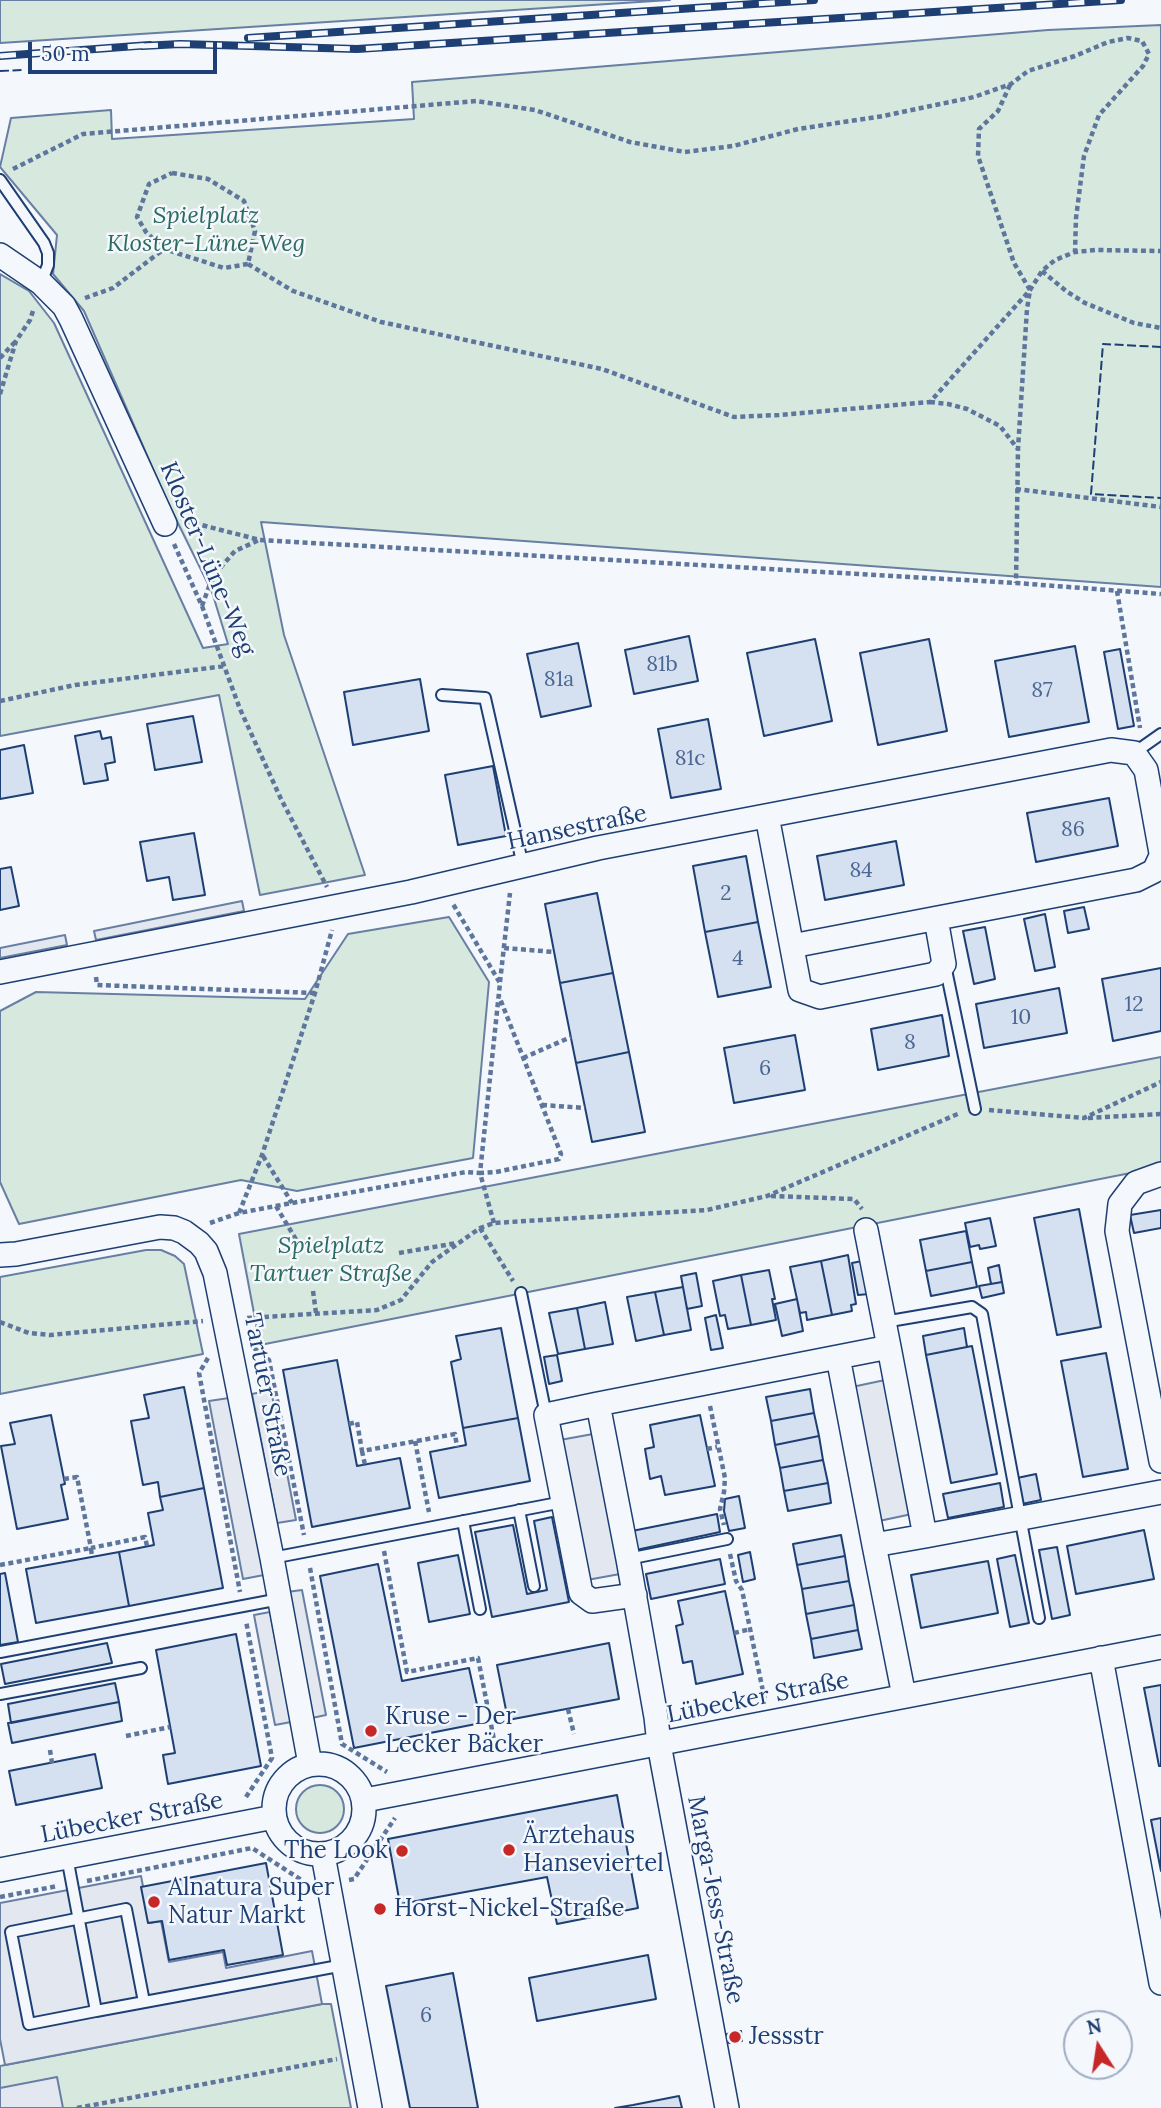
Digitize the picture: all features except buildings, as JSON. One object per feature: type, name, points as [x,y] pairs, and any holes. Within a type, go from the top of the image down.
[{"type":"street","name":"Kloster-Lüne-Weg","points":[[0,255],[41,283],[64,306],[161,515]]},
{"type":"street","name":"Hansestraße","points":[[0,972],[444,885],[598,848],[1111,751],[1134,753]]},
{"type":"street","points":[[792,946],[1136,880],[1159,864],[1146,770],[1134,753]]},
{"type":"street","points":[[767,816],[800,990],[820,997],[936,974],[944,964],[936,919]]},
{"type":"street","points":[[1161,1174],[1136,1183],[1120,1204],[1117,1231],[1161,1461]]},
{"type":"street","name":"Tartuer Straße","points":[[0,1255],[160,1227],[184,1232],[206,1251],[215,1273],[310,1764]]},
{"type":"street","points":[[866,1230],[925,1536]]},
{"type":"street","points":[[635,1595],[592,1601],[581,1593],[546,1415],[889,1347]]},
{"type":"street","points":[[838,1357],[904,1696]]},
{"type":"street","name":"Marga-Jess-Straße","points":[[598,1404],[727,2108]]},
{"type":"street","points":[[874,1545],[1161,1492]]},
{"type":"street","name":"Lübecker Straße","points":[[365,1800],[1161,1647]]},
{"type":"street","points":[[1101,1658],[1161,1983]]},
{"type":"street","points":[[310,1764],[326,1764],[343,1770],[357,1783],[365,1800],[364,1820],[356,1837],[342,1849],[323,1855],[306,1853],[291,1846],[280,1833],[274,1817],[274,1801],[280,1785],[292,1773],[310,1764]]},
{"type":"street","name":"Lübecker Straße","points":[[0,1870],[274,1817]]},
{"type":"street","points":[[323,1855],[370,2108]]},
{"type":"lane","points":[[0,180],[44,243],[48,253],[48,265],[41,283]]},
{"type":"lane","points":[[442,695],[485,698],[515,868]]},
{"type":"lane","points":[[1134,753],[1161,734]]},
{"type":"lane","points":[[944,964],[975,1109]]},
{"type":"lane","points":[[521,1293],[546,1415]]},
{"type":"lane","points":[[884,1322],[972,1307],[982,1314],[1039,1618]]},
{"type":"lane","points":[[272,1558],[563,1502]]},
{"type":"lane","points":[[519,1510],[534,1586]]},
{"type":"lane","points":[[463,1521],[480,1609]]},
{"type":"lane","points":[[628,1559],[727,1539]]},
{"type":"lane","points":[[0,1652],[279,1599]]},
{"type":"lane","points":[[0,1694],[141,1668]]},
{"type":"lane","points":[[67,1857],[96,2011]]},
{"type":"lane","points":[[144,2002],[126,1909],[11,1932],[29,2024],[344,1965]]},
{"type":"path","points":[[12,170],[83,134],[477,102],[535,110],[630,142],[685,152],[733,146],[798,129],[974,97],[1011,84],[1028,71],[1108,42],[1128,38],[1142,41],[1149,54],[1143,66],[1099,115],[1084,156],[1076,218],[1075,252]]},
{"type":"path","points":[[1011,84],[998,111],[979,129],[978,156],[1014,264],[1030,290],[1016,489],[1016,583]]},
{"type":"path","points":[[248,264],[255,231],[244,201],[208,179],[172,173],[149,184],[137,217],[146,232],[164,250],[224,268],[248,264],[293,291],[381,322],[602,369],[734,417],[930,402],[948,404],[967,409],[1000,426],[1018,449]]},
{"type":"path","points":[[64,306],[113,288],[164,250]]},
{"type":"path","points":[[930,402],[1030,290],[1042,271],[1055,260],[1075,252],[1096,250],[1161,251]]},
{"type":"path","points":[[1042,271],[1085,303],[1134,323],[1161,328]]},
{"type":"path","points":[[0,358],[30,320],[41,283]]},
{"type":"path","points":[[0,394],[16,341]]},
{"type":"path","points":[[1016,489],[1161,507]]},
{"type":"path","points":[[161,515],[260,540],[1016,583],[1161,594]]},
{"type":"path","name":"Kloster-Lüne-Weg","points":[[161,515],[202,606],[240,709],[326,883],[331,907]]},
{"type":"path","points":[[202,606],[221,567],[236,551],[260,540]]},
{"type":"path","points":[[1117,591],[1140,726],[1134,753]]},
{"type":"path","points":[[0,701],[75,685],[225,666]]},
{"type":"path","points":[[494,1223],[480,1172],[510,891],[515,868]]},
{"type":"path","points":[[452,903],[500,982]]},
{"type":"path","points":[[331,907],[332,927],[315,993],[262,1155],[239,1213],[466,1172],[496,1172],[559,1159],[561,1154],[499,996]]},
{"type":"path","points":[[504,948],[554,953]]},
{"type":"path","points":[[91,954],[97,985],[315,993]]},
{"type":"path","points":[[523,1058],[571,1037]]},
{"type":"path","points":[[1084,1118],[1161,1082]]},
{"type":"path","points":[[542,1105],[585,1108]]},
{"type":"path","points":[[247,1327],[244,1318],[377,1310],[401,1300],[432,1262],[480,1228],[494,1223],[707,1210],[767,1196],[957,1114],[975,1109],[1084,1118],[1161,1114]]},
{"type":"path","points":[[262,1155],[292,1203]]},
{"type":"path","points":[[767,1196],[854,1199],[862,1207],[866,1230]]},
{"type":"path","points":[[276,1206],[298,1243]]},
{"type":"path","points":[[480,1228],[521,1293]]},
{"type":"path","points":[[399,1253],[459,1243]]},
{"type":"path","points":[[313,1291],[316,1312]]},
{"type":"path","points":[[0,1322],[29,1333],[50,1335],[206,1321],[208,1331]]},
{"type":"path","points":[[250,1345],[269,1360],[342,1744]]},
{"type":"path","points":[[212,1352],[200,1373],[272,1758],[246,1797]]},
{"type":"path","points":[[349,1424],[357,1422],[365,1465]]},
{"type":"path","points":[[362,1451],[455,1434],[457,1447]]},
{"type":"path","points":[[415,1441],[431,1527]]},
{"type":"path","points":[[707,1449],[717,1447]]},
{"type":"path","points":[[64,1479],[77,1477],[92,1557]]},
{"type":"path","points":[[0,1565],[145,1537],[147,1546]]},
{"type":"path","points":[[382,1537],[407,1672],[478,1658],[496,1750]]},
{"type":"path","points":[[387,1607],[394,1606]]},
{"type":"path","points":[[734,1633],[751,1629]]},
{"type":"path","points":[[436,1666],[437,1674]]},
{"type":"path","points":[[400,1671],[406,1669]]},
{"type":"path","points":[[568,1709],[574,1734]]},
{"type":"path","points":[[126,1736],[170,1727]]},
{"type":"path","points":[[50,1750],[52,1762]]},
{"type":"path","points":[[0,1897],[252,1848],[304,1881],[306,1888]]},
{"type":"path","points":[[77,2108],[360,2054]]},
{"type":"green space","points":[[0,0],[670,0],[0,43]]},
{"type":"green space","name":"Spielplatz Kloster-Lüne-Weg","points":[[1161,25],[1161,587],[261,522],[284,635],[365,875],[260,895],[219,695],[0,736],[0,274],[29,291],[54,323],[203,648],[228,644],[212,592],[167,501],[84,311],[53,274],[57,235],[0,167],[11,118],[111,110],[112,139],[414,119],[412,82],[1048,30]]},
{"type":"green space","points":[[449,917],[489,982],[473,1158],[297,1191],[241,1180],[19,1224],[0,1182],[0,1011],[36,992],[305,999],[348,934]]},
{"type":"green space","name":"Spielplatz Tartuer Straße","points":[[1161,1057],[1161,1167],[260,1345],[239,1234]]},
{"type":"green space","points":[[146,1250],[161,1250],[175,1256],[184,1264],[203,1354],[0,1394],[0,1277]]},
{"type":"green space","points":[[320,1785],[337,1792],[344,1809],[337,1826],[320,1833],[303,1826],[296,1809],[303,1792]]},
{"type":"green space","points":[[331,2004],[351,2108],[0,2108],[0,2066]]},
{"type":"shaded area","points":[[242,901],[244,911],[96,940],[94,931]]},
{"type":"shaded area","points":[[65,935],[67,945],[0,958],[0,948]]},
{"type":"shaded area","points":[[885,1380],[912,1514],[879,1521],[852,1387]]},
{"type":"shaded area","points":[[271,1390],[296,1520],[277,1523],[252,1394]]},
{"type":"shaded area","points":[[229,1398],[264,1575],[243,1579],[209,1401]]},
{"type":"shaded area","points":[[593,1434],[620,1574],[587,1580],[560,1440]]},
{"type":"shaded area","points":[[302,1590],[326,1715],[312,1718],[287,1592]]},
{"type":"shaded area","points":[[270,1612],[291,1722],[275,1725],[254,1615]]},
{"type":"shaded area","points":[[141,1876],[150,1923],[161,1921],[169,1962],[223,1952],[226,1968],[312,1951],[322,2004],[5,2065],[0,2039],[0,1903]]},
{"type":"shaded area","points":[[57,2077],[63,2108],[0,2108],[0,2088]]},
{"type":"railway","points":[[248,38],[814,0]]},
{"type":"railway","points":[[142,46],[180,44],[357,49],[1121,0]]},
{"type":"railway","points":[[0,56],[150,45]]},
{"type":"fence","points":[[0,71],[24,70]]},
{"type":"fence","points":[[1161,347],[1103,344],[1091,494],[1161,498]]},
{"type":"place","name":"Kruse - Der Lecker Bäcker","points":[[371,1731]]},
{"type":"place","name":"Ärztehaus Hanseviertel","points":[[509,1850]]},
{"type":"place","name":"The Look","points":[[402,1851]]},
{"type":"place","name":"Alnatura Super Natur Markt","points":[[154,1902]]},
{"type":"place","name":"Horst-Nickel-Straße","points":[[380,1909]]},
{"type":"place","name":"Jessstr","points":[[735,2037]]}]
